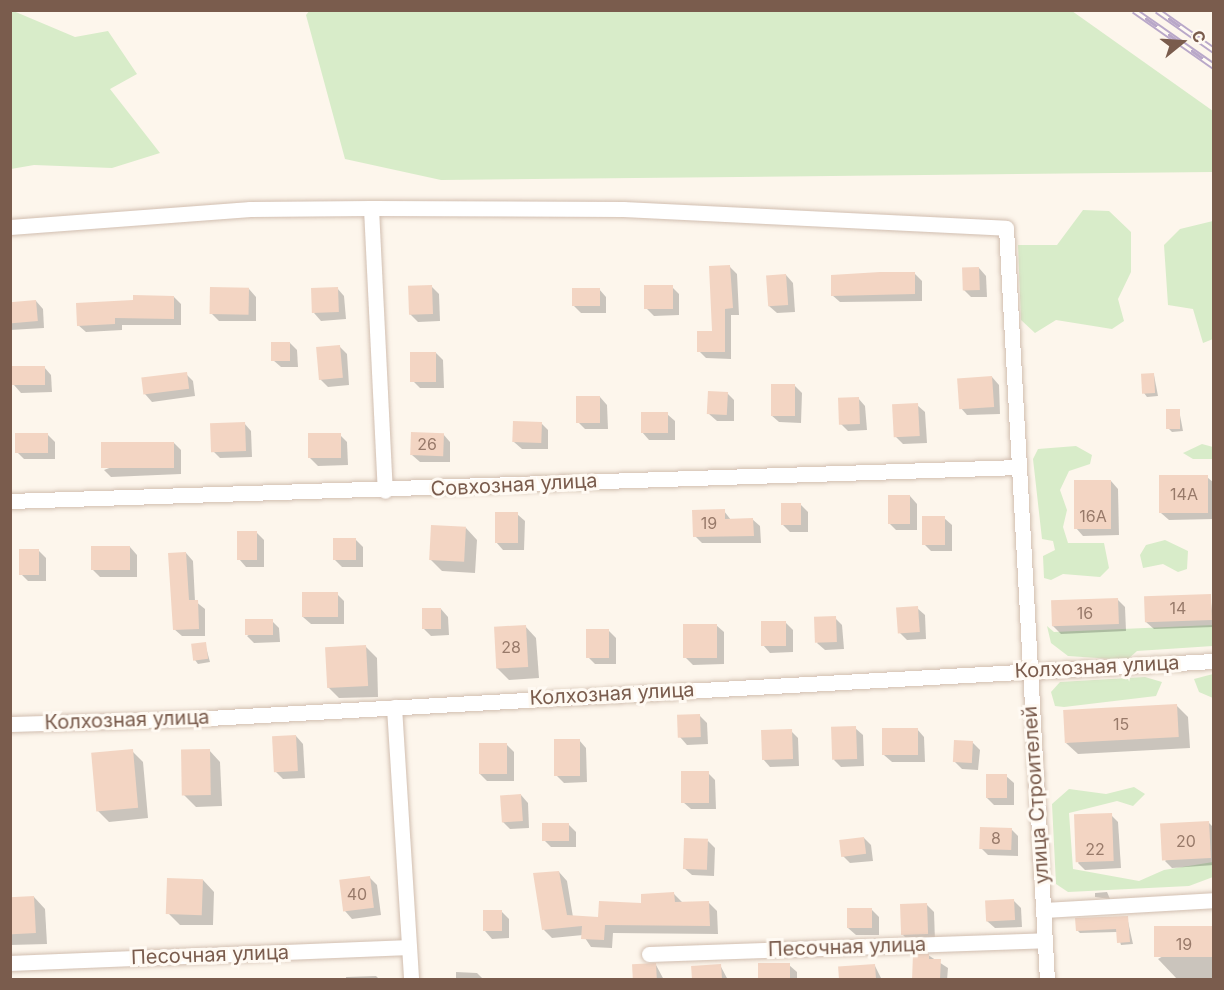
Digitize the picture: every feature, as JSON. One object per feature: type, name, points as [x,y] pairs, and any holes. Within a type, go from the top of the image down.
[{"type":"street","points":[[10,227],[250,209],[371,207],[385,491]]},
{"type":"street","name":"улица Строителей","points":[[371,207],[623,209],[1006,228],[1027,670],[1047,980]]},
{"type":"street","name":"Совхозная улица","points":[[10,501],[385,491],[783,472],[1017,467]]},
{"type":"street","name":"Колхозная улица","points":[[10,724],[209,718],[1214,661]]},
{"type":"street","points":[[394,707],[411,980]]},
{"type":"street","points":[[1043,910],[1214,900]]},
{"type":"street","name":"Песочная улица","points":[[649,954],[1045,940]]},
{"type":"street","name":"Песочная улица","points":[[10,963],[409,947]]},
{"type":"green space","points":[[11,10],[75,37],[108,31],[137,74],[110,89],[160,153],[112,168],[34,165],[11,169]]},
{"type":"green space","points":[[310,10],[1072,11],[1213,111],[1213,172],[441,180],[345,159],[306,15]]},
{"type":"green space","points":[[1083,210],[1109,211],[1131,232],[1131,272],[1118,299],[1124,321],[1112,329],[1056,320],[1035,333],[1021,320],[1018,245],[1057,245]]},
{"type":"green space","points":[[1213,221],[1213,339],[1203,343],[1193,309],[1168,305],[1164,245],[1180,229]]},
{"type":"green space","points":[[1202,444],[1213,447],[1213,459],[1193,459],[1183,453]]},
{"type":"green space","points":[[1076,446],[1092,455],[1090,464],[1069,471],[1060,490],[1067,510],[1063,527],[1068,543],[1104,543],[1109,568],[1100,577],[1063,574],[1051,580],[1044,578],[1043,556],[1055,550],[1053,541],[1042,539],[1033,459],[1038,449]]},
{"type":"green space","points":[[1165,540],[1188,551],[1187,569],[1178,572],[1163,564],[1143,568],[1140,555],[1146,545]]},
{"type":"green space","points":[[1213,625],[1213,646],[1137,651],[1127,660],[1068,656],[1051,643],[1047,626],[1054,632]]},
{"type":"green space","points":[[1214,674],[1213,698],[1199,692],[1194,679]]},
{"type":"green space","points":[[1145,677],[1162,682],[1156,696],[1064,707],[1055,706],[1051,692],[1060,682]]},
{"type":"green space","points":[[1134,787],[1145,794],[1133,806],[1117,801],[1069,813],[1073,869],[1139,881],[1164,870],[1213,862],[1213,877],[1189,886],[1068,892],[1056,884],[1052,804],[1069,789],[1106,794]]},
{"type":"building","points":[[730,265],[733,308],[725,309],[725,352],[697,352],[697,331],[712,331],[709,266]]},
{"type":"building","points":[[979,267],[980,290],[963,291],[962,268]]},
{"type":"building","points":[[915,272],[915,294],[831,296],[831,275]]},
{"type":"building","points":[[786,274],[788,305],[768,306],[766,275]]},
{"type":"building","points":[[432,285],[433,314],[409,315],[408,286]]},
{"type":"building","points":[[644,285],[673,285],[673,309],[644,309]]},
{"type":"building","points":[[210,287],[249,288],[249,315],[210,314]]},
{"type":"building","points":[[338,287],[339,312],[312,313],[311,288]]},
{"type":"building","points":[[572,288],[600,288],[600,306],[572,306]]},
{"type":"building","points":[[133,295],[174,296],[174,319],[115,318],[115,324],[77,326],[76,303],[133,300]]},
{"type":"building","points":[[36,300],[38,321],[12,323],[10,302]]},
{"type":"building","points":[[271,342],[290,342],[290,361],[271,361]]},
{"type":"building","points":[[340,345],[343,378],[319,380],[316,347]]},
{"type":"building","points":[[410,352],[436,352],[436,382],[410,382]]},
{"type":"building","points":[[12,366],[45,366],[45,385],[12,385]]},
{"type":"building","points":[[187,372],[189,389],[143,394],[141,378]]},
{"type":"building","points":[[1154,373],[1155,393],[1142,394],[1141,374]]},
{"type":"building","points":[[992,376],[994,407],[959,409],[957,378]]},
{"type":"building","points":[[771,384],[795,384],[795,416],[771,416]]},
{"type":"building","points":[[708,391],[728,392],[727,415],[707,414]]},
{"type":"building","points":[[576,396],[600,396],[600,423],[576,423]]},
{"type":"building","points":[[859,397],[860,424],[839,425],[838,398]]},
{"type":"building","points":[[918,403],[920,436],[894,437],[892,404]]},
{"type":"building","points":[[1166,409],[1180,409],[1180,429],[1166,429]]},
{"type":"building","points":[[641,412],[668,412],[668,433],[641,433]]},
{"type":"building","points":[[513,421],[542,422],[541,443],[512,442]]},
{"type":"building","points":[[245,422],[246,451],[211,452],[210,423]]},
{"type":"building","points":[[411,432],[444,433],[443,456],[410,455]]},
{"type":"building","points":[[15,433],[48,433],[48,453],[15,453]]},
{"type":"building","points":[[308,433],[341,433],[341,458],[308,458]]},
{"type":"building","points":[[101,442],[174,442],[174,468],[101,468]]},
{"type":"building","points":[[1159,475],[1208,475],[1208,513],[1159,513]]},
{"type":"building","points":[[1074,480],[1111,480],[1111,529],[1074,529]]},
{"type":"building","points":[[888,495],[910,495],[910,524],[888,524]]},
{"type":"building","points":[[781,503],[801,503],[801,525],[781,525]]},
{"type":"building","points":[[725,509],[725,519],[753,518],[754,536],[693,537],[692,510]]},
{"type":"building","points":[[495,512],[518,512],[518,543],[495,543]]},
{"type":"building","points":[[922,516],[945,516],[945,545],[922,545]]},
{"type":"building","points":[[431,525],[466,527],[464,562],[429,560]]},
{"type":"building","points":[[237,531],[257,531],[257,560],[237,560]]},
{"type":"building","points":[[333,538],[356,538],[356,560],[333,560]]},
{"type":"building","points":[[91,546],[130,546],[130,570],[91,570]]},
{"type":"building","points":[[19,549],[39,549],[39,575],[19,575]]},
{"type":"building","points":[[186,552],[189,600],[198,600],[199,629],[173,630],[168,553]]},
{"type":"building","points":[[302,592],[338,592],[338,617],[302,617]]},
{"type":"building","points":[[1211,594],[1212,620],[1145,622],[1144,596]]},
{"type":"building","points":[[1118,598],[1119,624],[1052,626],[1051,600]]},
{"type":"building","points":[[918,606],[920,632],[898,633],[896,608]]},
{"type":"building","points":[[422,608],[441,608],[441,629],[422,629]]},
{"type":"building","points":[[836,616],[837,642],[815,643],[814,617]]},
{"type":"building","points":[[245,619],[273,619],[273,635],[245,635]]},
{"type":"building","points":[[761,621],[786,621],[786,646],[761,646]]},
{"type":"building","points":[[683,624],[717,624],[717,658],[683,658]]},
{"type":"building","points":[[526,625],[528,667],[496,669],[494,627]]},
{"type":"building","points":[[586,629],[609,629],[609,658],[586,658]]},
{"type":"building","points":[[206,642],[208,659],[193,661],[191,644]]},
{"type":"building","points":[[366,645],[368,686],[327,688],[325,647]]},
{"type":"building","points":[[1177,704],[1179,737],[1065,743],[1063,710]]},
{"type":"building","points":[[700,714],[701,737],[678,738],[677,715]]},
{"type":"building","points":[[856,726],[857,759],[832,760],[831,727]]},
{"type":"building","points":[[882,728],[918,728],[918,755],[882,755]]},
{"type":"building","points":[[792,729],[793,759],[762,760],[761,730]]},
{"type":"building","points":[[296,735],[298,771],[274,772],[272,736]]},
{"type":"building","points":[[554,739],[580,739],[580,776],[554,776]]},
{"type":"building","points":[[954,740],[973,741],[972,763],[953,762]]},
{"type":"building","points":[[479,743],[507,743],[507,774],[479,774]]},
{"type":"building","points":[[133,749],[138,808],[96,811],[91,753]]},
{"type":"building","points":[[210,749],[211,795],[182,795],[181,750]]},
{"type":"building","points":[[681,771],[709,771],[709,803],[681,803]]},
{"type":"building","points":[[986,774],[1007,774],[1007,798],[986,798]]},
{"type":"building","points":[[521,794],[523,821],[502,822],[500,795]]},
{"type":"building","points":[[1112,813],[1114,861],[1076,862],[1074,814]]},
{"type":"building","points":[[1209,821],[1211,858],[1162,861],[1160,824]]},
{"type":"building","points":[[542,823],[569,823],[569,841],[542,841]]},
{"type":"building","points":[[980,827],[1012,828],[1011,850],[979,849]]},
{"type":"building","points":[[864,837],[866,854],[841,857],[839,840]]},
{"type":"building","points":[[684,838],[708,839],[707,870],[683,869]]},
{"type":"building","points":[[559,871],[567,915],[598,917],[599,901],[641,903],[641,894],[674,892],[675,902],[709,901],[710,926],[605,925],[604,940],[581,939],[582,926],[542,930],[533,873]]},
{"type":"building","points":[[370,876],[374,908],[343,912],[339,880]]},
{"type":"building","points":[[167,878],[203,879],[202,915],[166,914]]},
{"type":"building","points":[[34,896],[36,933],[12,934],[10,897]]},
{"type":"building","points":[[1014,899],[1015,920],[986,921],[985,901]]},
{"type":"building","points":[[927,903],[928,934],[901,935],[900,904]]},
{"type":"building","points":[[847,908],[872,908],[872,928],[847,928]]},
{"type":"building","points":[[483,910],[502,910],[502,931],[483,931]]},
{"type":"building","points":[[1128,916],[1130,942],[1117,943],[1116,929],[1076,931],[1075,918]]},
{"type":"building","points":[[1154,926],[1214,926],[1214,957],[1154,957]]},
{"type":"building","points":[[913,954],[929,954],[929,959],[941,959],[940,980],[912,980]]},
{"type":"building","points":[[656,963],[657,980],[633,980],[632,964]]},
{"type":"building","points":[[758,963],[790,963],[790,980],[758,980]]},
{"type":"building","points":[[721,964],[722,980],[692,980],[691,966]]},
{"type":"building","points":[[875,964],[876,980],[839,980],[838,967]]},
{"type":"railway","points":[[1134,10],[1214,66]]},
{"type":"railway","points":[[1157,10],[1214,50]]}]
